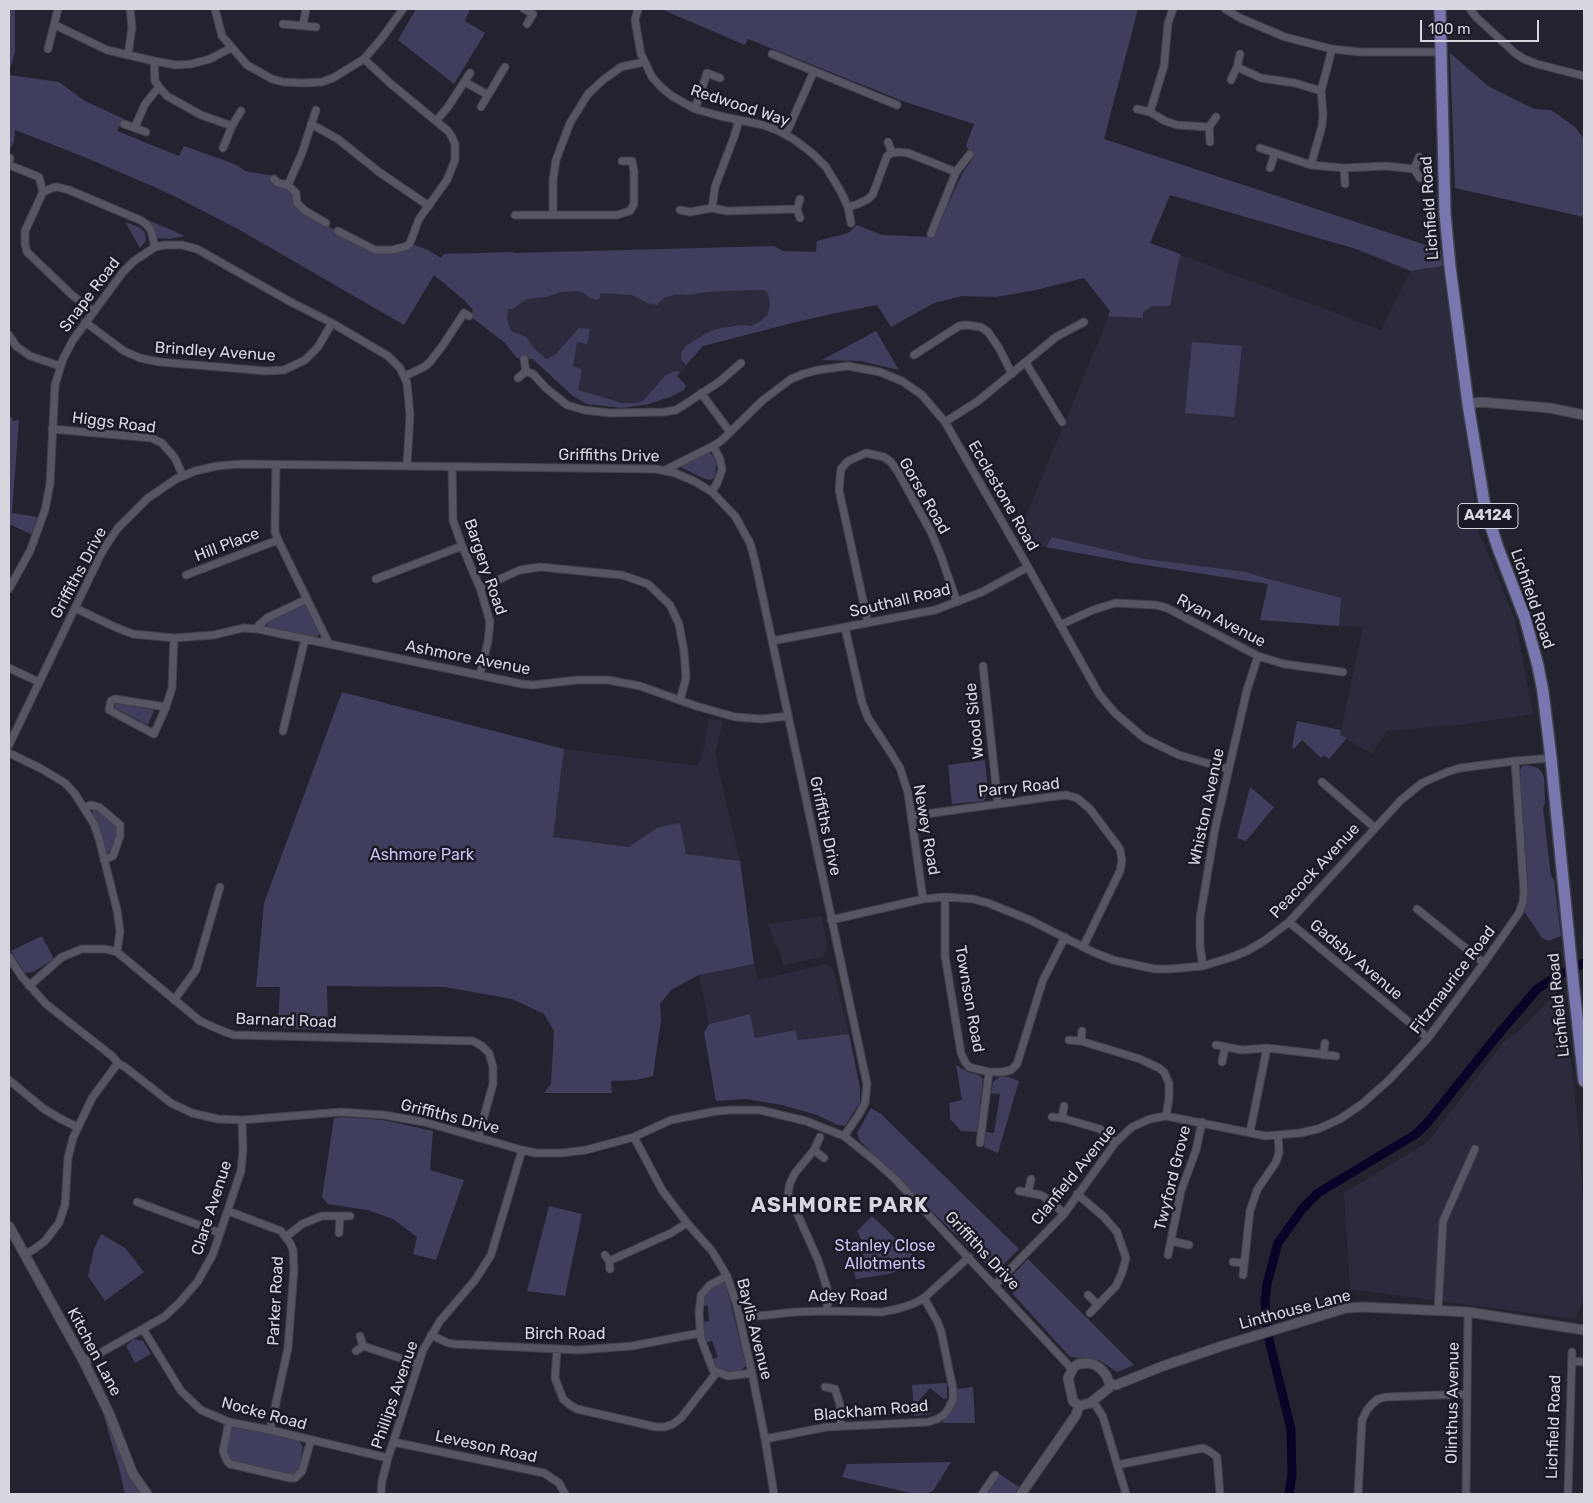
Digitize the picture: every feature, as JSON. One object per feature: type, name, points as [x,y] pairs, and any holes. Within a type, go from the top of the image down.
[{"type":"main road","name":"Lichfield Road","points":[[1440,9],[1445,214],[1468,404],[1485,508],[1525,618],[1538,666],[1544,699],[1584,1082]]},
{"type":"street","points":[[48,49],[58,9]]},
{"type":"street","points":[[128,54],[132,27],[130,9]]},
{"type":"street","points":[[215,9],[222,36],[246,65],[272,79],[295,83],[322,82],[333,78],[364,59],[382,38],[401,9]]},
{"type":"street","points":[[303,25],[306,9]]},
{"type":"street","points":[[524,9],[535,11],[527,24]]},
{"type":"street","name":"Redwood Way","points":[[638,9],[635,20],[641,54],[652,77],[662,88],[678,100],[710,114],[764,125],[786,134],[826,166],[842,192],[848,206],[851,223]]},
{"type":"street","points":[[1150,112],[1164,66],[1168,23],[1173,9]]},
{"type":"street","points":[[1224,9],[1240,18],[1285,37],[1332,49],[1360,52],[1441,52]]},
{"type":"street","points":[[1240,18],[1244,9]]},
{"type":"street","points":[[1470,9],[1476,17],[1524,59],[1584,76]]},
{"type":"street","points":[[283,24],[316,27]]},
{"type":"street","points":[[55,25],[107,50],[176,65],[191,64],[210,59],[231,48]]},
{"type":"street","points":[[1312,165],[1322,126],[1321,91],[1332,49]]},
{"type":"street","points":[[772,54],[897,105]]},
{"type":"street","points":[[1231,80],[1240,54]]},
{"type":"street","points":[[338,231],[375,250],[402,248],[410,243],[417,224],[447,180],[455,160],[456,152],[452,136],[448,131],[364,59]]},
{"type":"street","points":[[154,61],[156,81],[159,88],[167,96],[201,115],[232,126]]},
{"type":"street","points":[[552,215],[553,180],[556,160],[570,123],[588,94],[603,80],[621,67],[644,62]]},
{"type":"street","points":[[481,107],[505,67]]},
{"type":"street","points":[[1237,67],[1262,78],[1295,83],[1321,91]]},
{"type":"street","points":[[786,134],[814,71]]},
{"type":"street","points":[[436,121],[448,108],[470,73]]},
{"type":"street","points":[[695,108],[708,73],[720,78]]},
{"type":"street","points":[[465,82],[488,95]]},
{"type":"street","points":[[135,127],[145,104],[159,88]]},
{"type":"street","points":[[1137,109],[1150,112],[1165,121],[1177,125],[1209,127]]},
{"type":"street","points":[[288,185],[316,110]]},
{"type":"street","points":[[223,148],[232,126],[241,112]]},
{"type":"street","points":[[1210,142],[1209,127],[1216,117]]},
{"type":"street","points":[[712,208],[715,187],[739,120]]},
{"type":"street","points":[[124,124],[146,132]]},
{"type":"street","points":[[311,124],[338,139],[369,164],[429,206]]},
{"type":"street","points":[[888,142],[892,154]]},
{"type":"street","points":[[1260,148],[1312,165],[1344,168],[1386,166],[1414,169]]},
{"type":"street","points":[[848,206],[868,200],[887,156],[892,154],[899,152],[908,153],[956,172]]},
{"type":"street","points":[[1270,168],[1275,153]]},
{"type":"street","points":[[931,234],[956,172],[970,154]]},
{"type":"street","points":[[1414,169],[1419,157]]},
{"type":"street","points":[[10,158],[9,165],[39,177],[43,192],[25,231],[27,252],[72,295],[94,312]]},
{"type":"street","points":[[515,216],[618,214],[630,211],[634,204],[634,172],[632,161],[622,161]]},
{"type":"street","points":[[1344,168],[1345,184]]},
{"type":"street","points":[[1414,169],[1420,178]]},
{"type":"street","points":[[274,179],[278,183],[288,185],[296,193],[297,203],[304,210],[326,223]]},
{"type":"street","points":[[43,192],[58,187],[69,190],[140,220],[151,230],[155,247]]},
{"type":"street","points":[[800,199],[797,209],[800,218]]},
{"type":"street","points":[[680,210],[690,212],[712,208],[728,211],[797,209]]},
{"type":"street","name":"Snape Road","points":[[9,589],[33,544],[46,510],[50,484],[55,385],[60,366],[73,340],[85,322],[134,261],[155,247],[182,245],[197,249],[332,323],[381,351],[395,362],[408,382],[410,436],[407,465]]},
{"type":"street","points":[[405,376],[430,362],[443,346],[464,313],[469,316]]},
{"type":"street","name":"Brindley Avenue","points":[[85,322],[124,351],[140,358],[160,362],[266,371],[284,370],[305,360],[318,347],[332,323]]},
{"type":"street","points":[[945,422],[1012,374],[1056,337],[1084,322]]},
{"type":"street","points":[[914,355],[959,326],[981,327],[988,332],[1012,374]]},
{"type":"street","points":[[9,335],[16,346],[30,356],[60,366]]},
{"type":"street","points":[[524,359],[526,371]]},
{"type":"street","points":[[526,371],[533,374],[546,388],[567,404],[584,410],[610,413],[670,411],[676,410],[719,382],[742,363]]},
{"type":"street","points":[[1026,363],[1062,422]]},
{"type":"street","name":"Ecclestone Road","points":[[665,470],[721,441],[763,400],[791,379],[803,374],[848,366],[880,372],[902,380],[922,395],[945,422],[1099,694],[1130,727],[1144,738],[1179,755],[1228,768]]},
{"type":"street","points":[[518,378],[526,371]]},
{"type":"street","points":[[701,393],[730,432]]},
{"type":"street","points":[[1468,404],[1480,402],[1550,408],[1584,415]]},
{"type":"street","name":"Higgs Road","points":[[52,430],[151,438],[162,444],[175,458],[183,476]]},
{"type":"street","points":[[712,492],[722,470],[720,459],[713,446]]},
{"type":"street","name":"Gorse Road","points":[[868,623],[839,490],[842,469],[848,461],[866,453],[891,462],[898,472],[942,556],[957,602]]},
{"type":"street","name":"Griffiths Drive","points":[[9,746],[101,554],[118,528],[148,498],[162,488],[183,476],[201,469],[242,464],[665,470],[694,481],[712,492],[735,516],[750,543],[755,561],[867,1084],[865,1103],[844,1136]]},
{"type":"street","points":[[276,465],[275,532],[330,644]]},
{"type":"street","name":"Bargery Road","points":[[452,467],[453,520],[480,588],[490,622],[488,641],[480,675]]},
{"type":"street","name":"Hill Place","points":[[186,576],[278,540]]},
{"type":"street","points":[[376,579],[462,546]]},
{"type":"street","points":[[480,588],[520,570],[540,567],[622,575],[648,584],[670,605],[679,624],[686,678],[680,700]]},
{"type":"street","name":"Southall Road","points":[[772,641],[935,610],[982,592],[1028,567]]},
{"type":"street","points":[[258,629],[259,625],[267,618],[307,599]]},
{"type":"street","name":"Ryan Avenue","points":[[1060,625],[1115,602],[1156,605],[1167,608],[1258,656],[1284,664],[1343,672]]},
{"type":"street","name":"Ashmore Avenue","points":[[75,608],[134,634],[174,638],[214,635],[243,628],[258,629],[533,685],[577,680],[614,681],[640,686],[735,717],[762,719],[788,716]]},
{"type":"street","name":"Newey Road","points":[[845,628],[862,702],[868,718],[900,768],[908,793],[923,899]]},
{"type":"street","points":[[166,707],[115,699],[111,700],[109,710],[154,734],[166,707],[172,688],[174,638]]},
{"type":"street","points":[[283,732],[305,639]]},
{"type":"street","name":"Whiston Avenue","points":[[1203,966],[1200,946],[1200,918],[1215,829],[1247,690],[1258,656]]},
{"type":"street","name":"Wood Side","points":[[983,666],[998,804]]},
{"type":"street","points":[[9,668],[39,682]]},
{"type":"street","points":[[9,753],[65,783],[85,808],[96,830],[117,910],[120,931],[117,952],[92,948],[75,950],[62,957],[29,986]]},
{"type":"street","name":"Peacock Avenue","points":[[831,920],[923,899],[945,897],[973,899],[1030,920],[1082,947],[1113,960],[1141,967],[1169,969],[1203,966],[1247,951],[1289,922],[1413,789],[1434,777],[1460,768],[1551,758]]},
{"type":"street","name":"Fitzmaurice Road","points":[[1278,1135],[1300,1134],[1318,1129],[1340,1119],[1374,1094],[1428,1038],[1519,912],[1524,892],[1515,761]]},
{"type":"street","points":[[1322,782],[1375,828]]},
{"type":"street","name":"Parry Road","points":[[911,816],[1066,795],[1077,798],[1090,809],[1120,849],[1122,861],[1120,871],[1082,947]]},
{"type":"street","points":[[85,808],[90,805],[99,807],[120,825],[120,836],[113,856],[104,860]]},
{"type":"street","points":[[174,1000],[196,970],[220,887]]},
{"type":"street","name":"Townson Road","points":[[945,897],[945,956],[961,1053],[969,1067],[989,1072],[1007,1072],[1017,1064],[1043,980],[1064,937]]},
{"type":"street","points":[[1417,909],[1484,963]]},
{"type":"street","name":"Gadsby Avenue","points":[[1289,922],[1428,1038]]},
{"type":"street","name":"Barnard Road","points":[[117,952],[200,1021],[224,1032],[234,1034],[473,1041],[489,1053],[493,1067],[493,1084],[478,1138]]},
{"type":"street","name":"Griffiths Drive","points":[[9,957],[29,986],[46,1004],[112,1056],[118,1063],[182,1109],[218,1119],[242,1120],[318,1113],[366,1113],[424,1122],[536,1153],[562,1154],[586,1150],[634,1137],[671,1120],[733,1110],[760,1110],[788,1116],[844,1136],[895,1179],[1072,1369]]},
{"type":"street","points":[[1082,1031],[1082,1041]]},
{"type":"street","points":[[1069,1040],[1082,1041],[1159,1068],[1164,1072],[1169,1083],[1166,1116]]},
{"type":"street","points":[[1323,1054],[1324,1043]]},
{"type":"street","points":[[1216,1045],[1242,1050],[1267,1048],[1336,1056]]},
{"type":"street","points":[[1222,1062],[1225,1046]]},
{"type":"street","points":[[1250,1132],[1267,1048]]},
{"type":"street","points":[[24,1254],[45,1241],[56,1229],[63,1215],[68,1158],[77,1127],[92,1098],[118,1063]]},
{"type":"street","points":[[980,1143],[989,1072]]},
{"type":"street","points":[[9,1080],[44,1110],[77,1127]]},
{"type":"street","points":[[1062,1118],[1064,1106]]},
{"type":"street","name":"Clanfield Avenue","points":[[995,1285],[1064,1214],[1115,1143],[1132,1127],[1150,1119],[1166,1116],[1266,1136],[1278,1135]]},
{"type":"street","points":[[1052,1117],[1100,1129],[1115,1143]]},
{"type":"street","name":"Clare Avenue","points":[[84,1362],[172,1311],[190,1292],[206,1269],[228,1211],[242,1163],[242,1120]]},
{"type":"street","name":"Twyford Grove","points":[[1168,1255],[1181,1191],[1196,1150],[1202,1122]]},
{"type":"street","points":[[1243,1275],[1252,1204],[1257,1190],[1276,1162],[1279,1152],[1278,1135]]},
{"type":"street","name":"Baylis Avenue","points":[[634,1137],[662,1190],[687,1223],[712,1251],[728,1276],[740,1318],[752,1373],[774,1494]]},
{"type":"street","points":[[820,1137],[814,1150],[795,1173],[788,1193],[818,1260],[827,1288],[828,1302],[826,1311]]},
{"type":"street","points":[[1438,1310],[1443,1221],[1475,1149]]},
{"type":"street","name":"Phillips Avenue","points":[[381,1494],[388,1458],[418,1364],[431,1335],[475,1280],[490,1255],[522,1150]]},
{"type":"street","points":[[814,1150],[824,1158]]},
{"type":"street","points":[[1028,1193],[1031,1179]]},
{"type":"street","points":[[1019,1191],[1040,1195],[1064,1214]]},
{"type":"street","points":[[1077,1194],[1104,1217],[1117,1232],[1126,1258],[1116,1286],[1090,1312]]},
{"type":"street","points":[[136,1202],[220,1233]]},
{"type":"street","name":"Parker Road","points":[[228,1211],[281,1231],[293,1250],[290,1333],[270,1430]]},
{"type":"street","points":[[286,1237],[295,1229],[322,1216],[350,1216]]},
{"type":"street","points":[[339,1233],[340,1216]]},
{"type":"street","points":[[608,1262],[671,1233],[687,1223]]},
{"type":"street","name":"Kitchen Lane","points":[[9,1226],[84,1362],[109,1413],[133,1474],[147,1494]]},
{"type":"street","name":"Twyford Grove","points":[[1171,1241],[1189,1245]]},
{"type":"street","name":"Adey Road","points":[[740,1318],[774,1313],[826,1311],[882,1312],[912,1304],[924,1298],[969,1257]]},
{"type":"street","points":[[1233,1262],[1244,1264]]},
{"type":"street","points":[[728,1276],[710,1285],[702,1295],[699,1313],[700,1333],[713,1370],[728,1376],[752,1373]]},
{"type":"street","points":[[1088,1295],[1098,1305]]},
{"type":"street","name":"Blackham Road","points":[[765,1439],[841,1426],[928,1422],[937,1420],[944,1415],[950,1408],[953,1399],[953,1389],[944,1344],[937,1321],[924,1298]]},
{"type":"street","name":"Linthouse Lane","points":[[1110,1384],[1116,1385],[1172,1363],[1346,1308],[1363,1307],[1468,1312],[1584,1330]]},
{"type":"street","name":"Olinthus Avenue","points":[[1466,1494],[1468,1312]]},
{"type":"street","name":"Nocke Road","points":[[143,1329],[181,1391],[201,1410],[229,1422],[388,1458]]},
{"type":"street","name":"Birch Road","points":[[431,1335],[448,1343],[455,1344],[586,1350],[632,1346],[700,1333]]},
{"type":"street","points":[[360,1336],[363,1346]]},
{"type":"street","points":[[363,1346],[418,1364]]},
{"type":"street","points":[[356,1351],[363,1346]]},
{"type":"street","points":[[557,1350],[555,1378],[563,1399],[570,1406],[656,1427],[665,1427],[681,1418],[717,1372]]},
{"type":"street","name":"Lichfield Road","points":[[1568,1494],[1572,1352]]},
{"type":"street","name":"Lichfield Road","points":[[1572,1362],[1584,1362]]},
{"type":"street","points":[[1089,1363],[1095,1365],[1106,1375],[1110,1384],[1109,1388],[1093,1401],[1084,1406],[1079,1406],[1073,1401],[1069,1381],[1072,1369],[1078,1364],[1089,1363]]},
{"type":"street","points":[[825,1387],[835,1389],[840,1405],[841,1426]]},
{"type":"street","points":[[1358,1494],[1362,1420],[1372,1404],[1378,1399],[1386,1397],[1467,1394]]},
{"type":"street","points":[[1093,1401],[1103,1417],[1126,1494]]},
{"type":"street","points":[[1021,1494],[1076,1415],[1079,1406]]},
{"type":"street","points":[[229,1422],[223,1451],[230,1464],[290,1478],[295,1478],[302,1471],[311,1440]]},
{"type":"street","name":"Leveson Road","points":[[393,1442],[544,1474],[559,1483],[565,1494]]},
{"type":"street","points":[[1117,1465],[1203,1448],[1209,1450],[1217,1457],[1220,1494]]},
{"type":"street","points":[[982,1494],[995,1475]]},
{"type":"shaded area","points":[[1149,243],[1381,330],[1411,271],[1442,266],[1479,532],[1515,620],[1533,714],[1459,725],[1387,731],[1372,754],[1340,735],[1363,627],[1260,620],[1268,584],[1133,563],[1024,543],[1018,535],[1111,311]]},
{"type":"shaded area","points":[[783,279],[792,323],[703,346],[665,391],[649,404],[622,408],[587,404],[573,396],[471,304],[478,289]]},
{"type":"shaded area","points":[[708,719],[723,721],[715,754],[740,861],[553,837],[564,749],[698,766],[705,745]]},
{"type":"shaded area","points":[[822,916],[827,948],[823,957],[783,965],[779,948],[774,942],[768,924]]},
{"type":"shaded area","points":[[754,964],[758,980],[826,964],[833,969],[849,1034],[797,1040],[795,1030],[755,1038],[750,1014],[709,1024],[699,975]]},
{"type":"shaded area","points":[[1564,995],[1579,1136],[1584,1226],[1584,1299],[1575,1319],[1350,1289],[1344,1193],[1428,1142],[1503,1043],[1520,1030],[1553,996]]},
{"type":"green space","points":[[9,9],[15,9],[15,52],[9,72]]},
{"type":"green space","points":[[416,9],[470,9],[465,21],[485,33],[454,84],[398,40]]},
{"type":"green space","points":[[661,9],[1138,9],[1104,139],[1441,250],[1442,266],[1411,271],[1356,249],[1170,195],[1150,243],[1180,254],[1170,306],[1152,306],[1143,312],[1143,318],[1108,316],[1110,311],[1084,278],[1036,290],[996,297],[962,296],[934,303],[891,327],[877,305],[836,313],[703,346],[686,365],[681,359],[681,352],[686,346],[705,334],[716,329],[741,325],[751,326],[761,321],[768,314],[770,304],[768,293],[764,290],[753,290],[706,292],[688,295],[676,294],[664,298],[657,305],[647,303],[632,295],[601,293],[598,300],[577,291],[526,299],[513,309],[508,309],[507,320],[511,331],[526,337],[546,359],[555,355],[579,328],[590,329],[587,344],[577,342],[573,366],[582,369],[578,390],[622,403],[635,403],[643,401],[665,376],[675,371],[680,372],[677,376],[686,385],[684,390],[649,404],[622,408],[587,404],[573,396],[533,359],[517,358],[505,343],[470,316],[473,310],[465,301],[434,275],[404,325],[238,229],[152,186],[15,130],[14,141],[9,152],[9,75],[59,82],[85,101],[124,119],[117,131],[179,156],[184,146],[237,165],[245,171],[274,176],[271,181],[290,191],[302,212],[377,253],[406,250],[412,244],[428,250],[441,258],[444,254],[774,246],[783,251],[816,252],[817,241],[848,233],[857,225],[882,235],[933,237],[963,172],[973,158],[966,145],[974,124],[899,100],[748,39],[745,45]]},
{"type":"green space","points":[[1450,53],[1488,86],[1534,109],[1551,110],[1575,127],[1584,139],[1584,217],[1455,188]]},
{"type":"green space","points":[[148,220],[185,236],[169,239],[157,238]]},
{"type":"green space","points":[[125,222],[139,227],[145,232],[146,241],[140,248]]},
{"type":"green space","points":[[876,331],[899,370],[861,361],[822,360]]},
{"type":"green space","points":[[1192,342],[1242,346],[1234,417],[1185,413]]},
{"type":"green space","points":[[9,416],[12,417],[13,421],[19,420],[12,513],[38,517],[31,534],[9,524]]},
{"type":"green space","points":[[708,452],[716,460],[714,478],[710,480],[705,479],[682,468],[682,465]]},
{"type":"green space","points":[[1052,537],[1145,559],[1246,572],[1341,598],[1339,626],[1260,620],[1268,584],[1046,547]]},
{"type":"green space","points":[[304,604],[321,632],[317,637],[270,628],[267,625],[268,620]]},
{"type":"green space","name":"Ashmore Park","points":[[342,692],[564,749],[553,837],[629,847],[657,828],[680,823],[686,854],[740,861],[754,964],[699,975],[671,990],[660,1004],[661,1020],[653,1076],[636,1080],[611,1081],[612,1093],[544,1093],[551,1084],[554,1031],[544,1014],[512,999],[445,987],[327,986],[328,1030],[278,1028],[280,987],[256,987],[264,903]]},
{"type":"green space","points":[[115,704],[154,710],[148,725],[115,708]]},
{"type":"green space","points":[[1297,721],[1341,730],[1340,735],[1347,738],[1329,759],[1324,755],[1321,758],[1302,740],[1294,749],[1292,747]]},
{"type":"green space","points":[[985,760],[988,791],[984,801],[952,804],[948,765]]},
{"type":"green space","points":[[1527,765],[1538,768],[1544,778],[1545,803],[1543,808],[1551,876],[1554,880],[1561,936],[1548,941],[1542,938],[1524,911],[1528,890],[1520,770],[1522,766]]},
{"type":"green space","points":[[1250,787],[1274,807],[1246,841],[1237,838]]},
{"type":"green space","points":[[95,809],[117,827],[111,851],[107,853],[92,812]]},
{"type":"green space","points":[[42,936],[54,959],[33,972],[25,973],[11,951]]},
{"type":"green space","points":[[750,1014],[755,1038],[795,1030],[798,1040],[849,1034],[860,1088],[860,1102],[845,1126],[838,1125],[817,1115],[782,1105],[746,1099],[716,1101],[704,1032],[709,1024]]},
{"type":"green space","points":[[956,1065],[968,1072],[979,1075],[983,1079],[977,1132],[961,1131],[950,1119],[949,1103],[962,1100]]},
{"type":"green space","points":[[1000,1076],[1019,1081],[998,1153],[984,1147],[986,1132],[994,1133],[1000,1094],[991,1093],[993,1082]]},
{"type":"green space","points":[[871,1108],[881,1114],[1019,1249],[999,1269],[994,1272],[860,1141],[857,1133]]},
{"type":"green space","points":[[334,1118],[383,1120],[433,1131],[430,1170],[464,1180],[436,1260],[413,1254],[417,1237],[393,1219],[367,1210],[328,1204],[322,1197]]},
{"type":"green space","points":[[549,1206],[582,1214],[565,1296],[527,1291]]},
{"type":"green space","name":"Stanley Close Allotments","points":[[872,1216],[921,1263],[889,1274],[856,1279],[851,1261],[867,1252],[857,1231]]},
{"type":"green space","points":[[101,1234],[125,1248],[144,1272],[105,1301],[88,1276],[94,1249]]},
{"type":"green space","points":[[1028,1259],[1134,1365],[1117,1372],[1099,1360],[1070,1357],[1013,1294],[1010,1278]]},
{"type":"green space","points":[[725,1281],[746,1366],[740,1371],[720,1371],[711,1360],[718,1357],[712,1341],[705,1343],[702,1322],[709,1321],[708,1306],[702,1305],[704,1295],[711,1286]]},
{"type":"green space","points":[[134,1339],[143,1341],[151,1354],[135,1363],[126,1346]]},
{"type":"green space","points":[[947,1383],[947,1398],[944,1399],[930,1388],[918,1402],[931,1414],[914,1416],[912,1385]]},
{"type":"green space","points":[[973,1387],[975,1423],[942,1423],[955,1404],[957,1389]]},
{"type":"green space","points":[[100,1403],[130,1474],[142,1494],[125,1494]]},
{"type":"green space","points":[[238,1426],[299,1441],[303,1447],[299,1472],[289,1475],[229,1460],[226,1452],[229,1432],[232,1428]]},
{"type":"green space","points":[[951,1462],[933,1491],[925,1494],[915,1494],[842,1477],[847,1464]]},
{"type":"green space","points":[[995,1471],[1019,1487],[1014,1494],[979,1494]]},
{"type":"waterway","points":[[1289,1494],[1292,1475],[1291,1429],[1269,1340],[1265,1301],[1267,1284],[1278,1243],[1303,1208],[1318,1193],[1416,1134],[1428,1122],[1537,989],[1557,976],[1584,963]]},
{"type":"district","name":"ASHMORE PARK","points":[[840,1206]]}]
